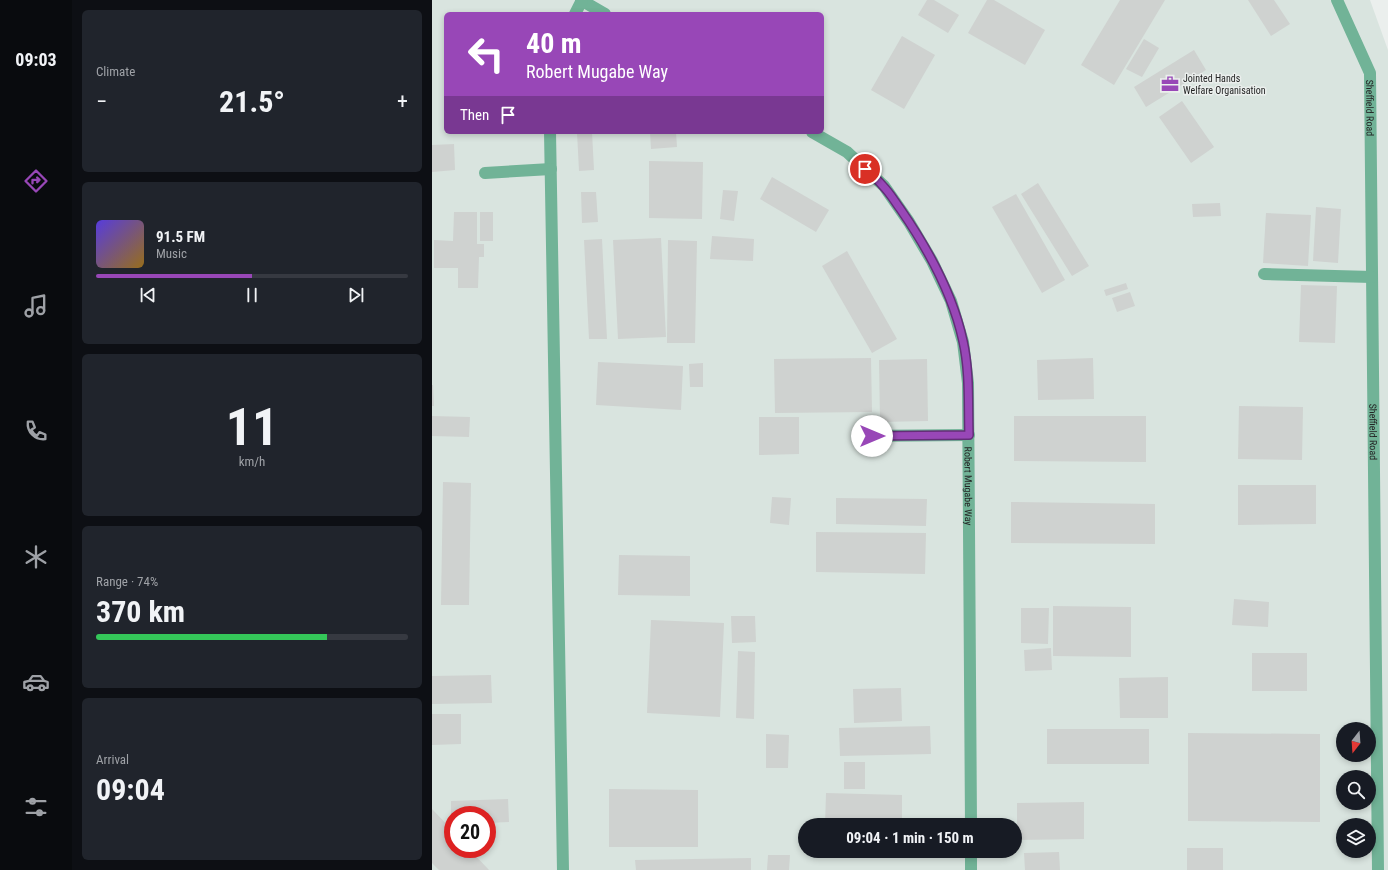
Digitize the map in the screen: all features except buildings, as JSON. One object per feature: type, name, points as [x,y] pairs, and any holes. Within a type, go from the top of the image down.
[{"type":"street","points":[[576,12],[581,0],[602,12]]},
{"type":"street","name":"Sheffield Road","points":[[1337,0],[1370,73],[1378,870]]},
{"type":"street","points":[[550,134],[563,870]]},
{"type":"street","name":"Robert Mugabe Way","points":[[816,134],[847,152],[884,186],[909,222],[932,261],[951,301],[963,342],[968,383],[969,435],[971,818]]},
{"type":"street","points":[[485,173],[551,169]]},
{"type":"street","points":[[1264,274],[1372,277]]},
{"type":"street","points":[[860,436],[969,435]]},
{"type":"street","points":[[971,858],[971,870]]},
{"type":"shaded area","points":[[432,0],[1370,0],[1388,50],[1388,870],[432,870]]},
{"type":"place","name":"Jointed Hands Welfare Organisation","points":[[1170,84]]},
{"type":"route","points":[[865,169],[884,186],[909,222],[932,261],[951,301],[963,342],[968,383],[969,435],[872,436]]}]
